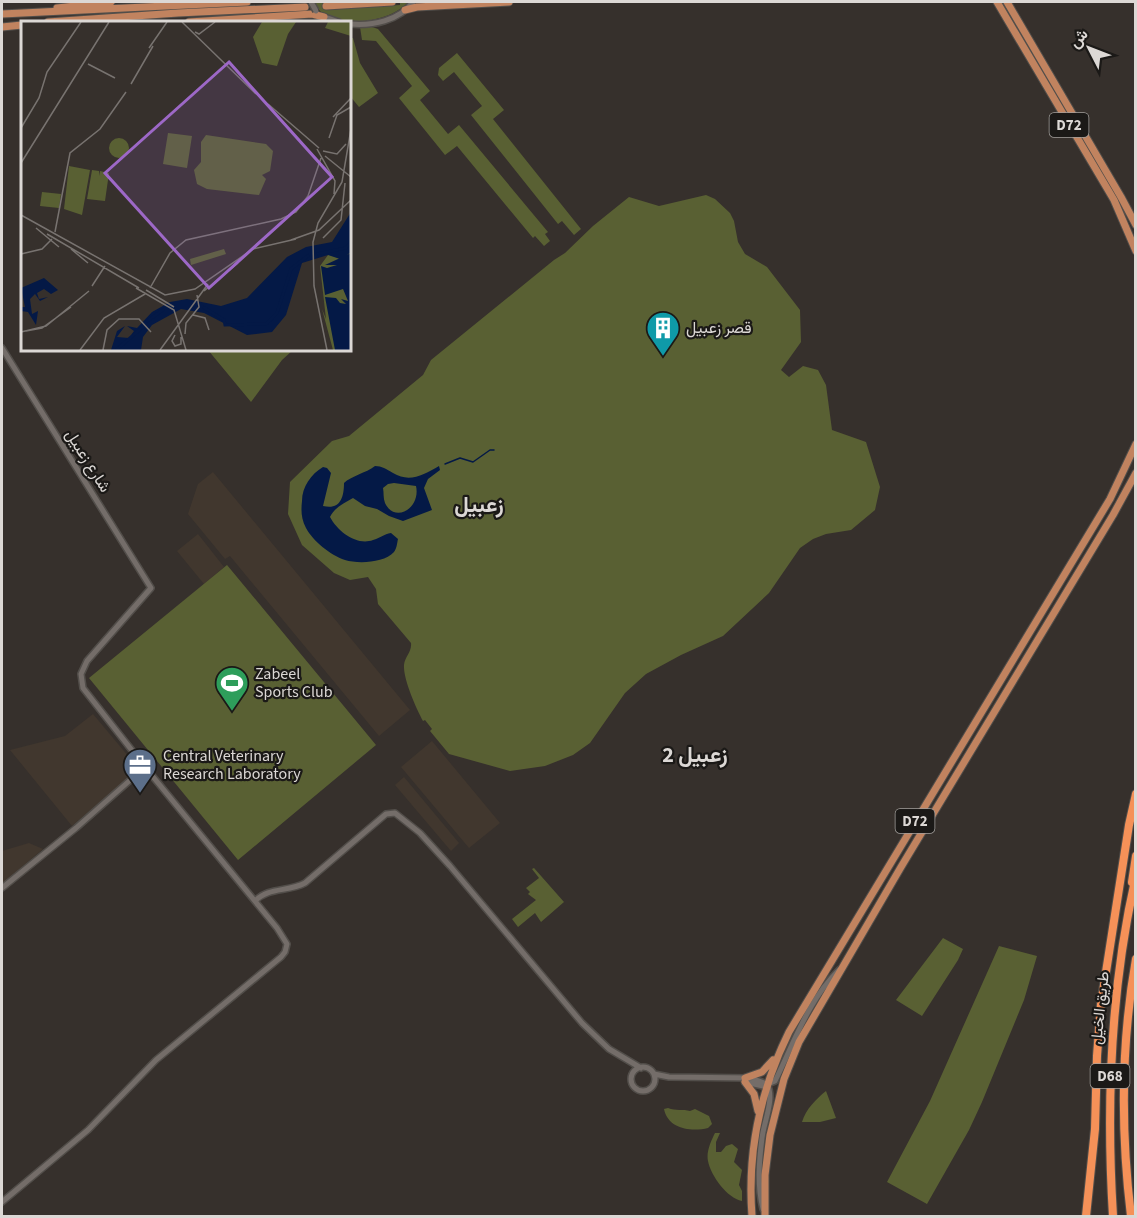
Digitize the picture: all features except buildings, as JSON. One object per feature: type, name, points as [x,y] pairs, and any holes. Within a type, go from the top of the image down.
[{"type":"highway","points":[[1086,1216],[1095,1136],[1099,1023],[1107,958],[1136,794]]},
{"type":"highway","points":[[1122,874],[1136,822]]},
{"type":"highway","points":[[1131,896],[1136,856]]},
{"type":"highway","name":"طريق الخيل","points":[[1113,1216],[1109,1106],[1112,1031],[1120,959],[1136,876]]},
{"type":"highway","name":"طريق الخيل","points":[[1131,1216],[1127,1174],[1126,1060],[1136,959]]},
{"type":"main road","points":[[34,13],[111,2]]},
{"type":"main road","points":[[2,14],[247,2]]},
{"type":"main road","points":[[326,6],[392,2]]},
{"type":"main road","points":[[409,6],[509,2]]},
{"type":"main road","name":"D72","points":[[997,2],[1110,195],[1136,251]]},
{"type":"main road","name":"D72","points":[[1007,2],[1136,225]]},
{"type":"main road","points":[[63,21],[305,7]]},
{"type":"main road","points":[[207,21],[312,15],[324,17]]},
{"type":"main road","points":[[2,27],[21,25]]},
{"type":"main road","name":"D72","points":[[752,1216],[751,1163],[758,1116],[778,1053],[800,1011],[1110,499],[1136,444]]},
{"type":"main road","name":"D72","points":[[765,1215],[767,1150],[782,1085],[799,1042],[1136,473]]},
{"type":"main road","points":[[758,1116],[754,1094],[745,1080],[762,1072],[778,1053]]},
{"type":"street","points":[[311,2],[316,11],[336,21]]},
{"type":"street","points":[[351,24],[391,19],[409,6]]},
{"type":"street","name":"شارع زعبيل","points":[[2,348],[151,588],[87,661],[81,678],[85,692],[145,767]]},
{"type":"street","points":[[2,888],[76,828],[145,767],[285,937],[287,944],[284,954],[156,1060],[88,1130],[2,1202]]},
{"type":"street","points":[[255,901],[268,892],[305,883],[386,814],[395,813],[413,827],[450,866],[582,1023],[603,1044],[654,1074],[669,1077],[735,1078],[763,1081],[767,1085],[771,1094],[763,1127],[759,1171],[760,1197],[765,1215]]},
{"type":"street","points":[[767,1085],[776,1079],[792,1041],[809,1010],[842,967]]},
{"type":"street","points":[[622,1057],[633,1075],[633,1085],[639,1090],[648,1090],[654,1083],[669,1077]]},
{"type":"street","points":[[633,1075],[641,1068]]},
{"type":"street","points":[[654,1074],[654,1083]]},
{"type":"shaded area","points":[[213,472],[410,710],[379,736],[230,556],[225,559],[188,514],[198,484]]},
{"type":"shaded area","points":[[198,534],[224,567],[204,584],[177,551]]},
{"type":"shaded area","points":[[93,714],[139,769],[72,826],[10,750],[65,736]]},
{"type":"shaded area","points":[[432,741],[500,823],[469,848],[401,767]]},
{"type":"shaded area","points":[[404,777],[459,843],[451,851],[395,785]]},
{"type":"shaded area","points":[[29,843],[43,849],[2,884],[2,851]]},
{"type":"green space","points":[[314,2],[324,2],[325,10],[400,5],[400,2],[408,2],[387,16],[359,22],[331,18],[321,12]]},
{"type":"green space","points":[[369,26],[378,29],[430,91],[420,100],[448,134],[459,125],[548,232],[545,234],[550,241],[544,246],[535,236],[533,238],[457,146],[445,155],[399,98],[412,86],[376,41],[362,40],[360,27]]},
{"type":"green space","points":[[351,38],[353,38],[360,63],[378,93],[359,107],[351,97]]},
{"type":"green space","points":[[457,53],[504,110],[493,119],[581,229],[574,235],[562,221],[558,224],[471,115],[482,106],[454,72],[443,81],[438,75],[439,68]]},
{"type":"green space","points":[[706,195],[715,199],[730,213],[738,242],[745,254],[767,267],[800,310],[801,342],[781,370],[789,377],[803,366],[818,370],[826,385],[832,430],[866,442],[880,487],[875,510],[851,530],[826,534],[800,548],[769,593],[723,636],[646,674],[625,693],[590,743],[573,755],[545,766],[510,771],[449,754],[430,731],[432,729],[425,720],[423,721],[408,685],[404,665],[411,643],[378,604],[376,589],[368,577],[350,580],[334,573],[302,545],[288,514],[290,482],[332,441],[349,436],[423,375],[431,360],[565,253],[593,226],[629,197],[659,206]]},
{"type":"green space","points":[[209,351],[292,351],[282,360],[251,402]]},
{"type":"green space","name":"Zabeel Sports Club","points":[[227,565],[376,745],[238,860],[89,678]]},
{"type":"green space","points":[[534,868],[564,902],[541,922],[535,913],[518,927],[512,919],[536,900],[528,894],[530,892],[526,888],[539,878],[532,869]]},
{"type":"green space","points":[[943,938],[963,949],[922,1016],[896,1000]]},
{"type":"green space","points":[[999,946],[1037,956],[1024,1000],[982,1102],[969,1130],[927,1204],[887,1182],[930,1101]]},
{"type":"green space","points":[[826,1091],[836,1118],[820,1122],[802,1122],[812,1105]]},
{"type":"green space","points":[[664,1109],[690,1111],[695,1109],[709,1116],[712,1124],[708,1128],[701,1129],[681,1128],[666,1116]]},
{"type":"green space","points":[[715,1133],[720,1133],[716,1142],[716,1152],[721,1152],[726,1146],[732,1144],[738,1149],[734,1162],[742,1170],[739,1185],[742,1191],[742,1201],[725,1191],[710,1167],[708,1154]]},
{"type":"water","points":[[375,466],[384,468],[399,476],[411,478],[439,466],[440,470],[428,479],[424,488],[432,510],[403,521],[365,506],[353,498],[346,502],[330,517],[348,536],[367,541],[391,533],[398,539],[394,552],[390,556],[364,562],[345,560],[322,547],[306,528],[303,521],[302,496],[308,481],[315,473],[323,467],[327,468],[331,473],[323,506],[333,506],[342,498],[344,483]],"holes":[[[394,483],[416,486],[417,494],[411,507],[401,513],[389,509],[385,503],[383,488]]]},
{"type":"waterway","points":[[445,464],[460,458],[473,462],[490,450],[494,450]]},
{"type":"place","name":"قصر زعبيل","points":[[663,357]]},
{"type":"place","name":"Zabeel Sports Club","points":[[232,712]]},
{"type":"place","name":"Central Veterinary Research Laboratory","points":[[140,794]]},
{"type":"district","name":"زعبيل","points":[[479,505]]},
{"type":"district","name":"زعبيل 2","points":[[695,755]]}]
